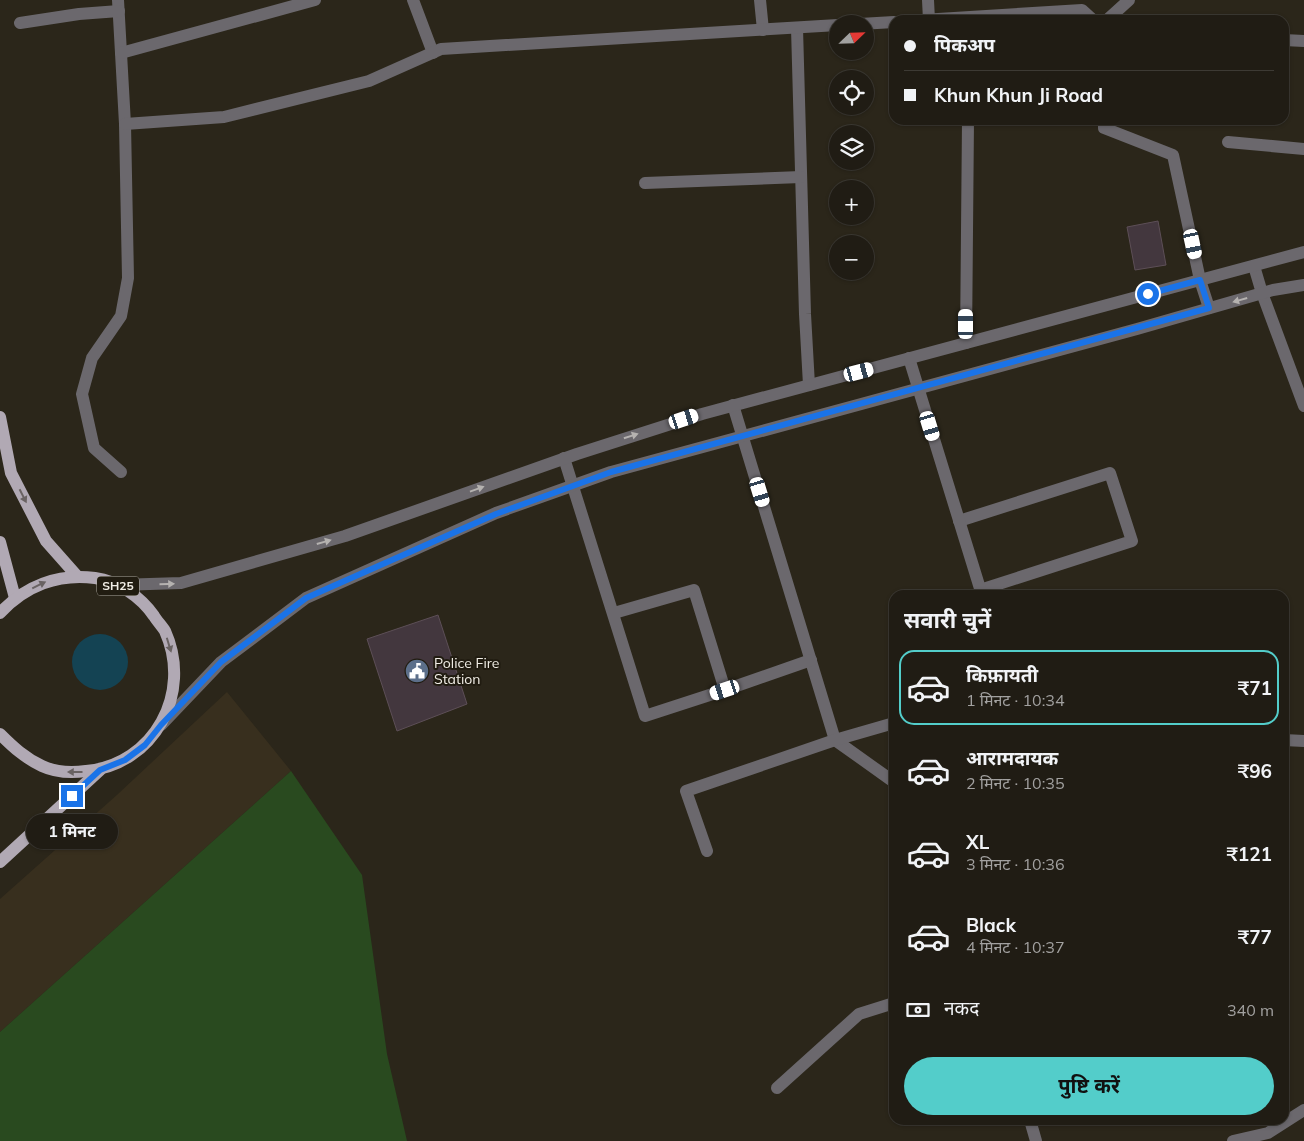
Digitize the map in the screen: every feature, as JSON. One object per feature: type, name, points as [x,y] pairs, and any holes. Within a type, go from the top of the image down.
[{"type":"main road","name":"SH25","points":[[0,416],[6,474],[46,541],[77,576]]},
{"type":"main road","points":[[0,542],[15,598]]},
{"type":"main road","name":"SH25","points":[[0,613],[15,598],[44,582],[77,576],[98,578],[118,586],[145,604],[164,630],[174,662],[173,694],[161,725],[145,745],[125,760],[100,770],[71,773],[43,766],[17,752],[0,734]]},
{"type":"main road","name":"SH25","points":[[0,862],[100,770]]},
{"type":"street","points":[[122,53],[315,0]]},
{"type":"street","points":[[414,0],[433,53]]},
{"type":"street","points":[[760,0],[763,30]]},
{"type":"street","points":[[928,0],[929,15]]},
{"type":"street","points":[[1112,15],[1129,0]]},
{"type":"street","points":[[20,23],[118,6],[125,124],[128,278],[122,316],[92,358],[82,394],[94,448],[121,472]]},
{"type":"street","points":[[1006,15],[1082,10],[1088,15]]},
{"type":"street","points":[[874,23],[889,22]]},
{"type":"street","points":[[125,124],[224,118],[369,81],[441,50],[829,26]]},
{"type":"street","points":[[797,28],[809,385]]},
{"type":"street","points":[[1289,40],[1304,41]]},
{"type":"street","points":[[966,343],[968,125]]},
{"type":"street","points":[[1104,125],[1104,128],[1174,155],[1200,280],[1209,308]]},
{"type":"street","points":[[1228,142],[1304,149]]},
{"type":"street","points":[[645,183],[801,177]]},
{"type":"street","points":[[118,586],[181,583],[345,536],[564,458],[732,405],[1304,252]]},
{"type":"street","points":[[1254,266],[1262,293],[1304,406]]},
{"type":"street","points":[[161,725],[221,662],[306,598],[496,514],[611,472],[1262,293],[1304,285]]},
{"type":"street","points":[[909,358],[980,590]]},
{"type":"street","points":[[732,405],[835,740],[889,778]]},
{"type":"street","points":[[564,458],[646,716],[811,660]]},
{"type":"street","points":[[959,521],[1110,473],[1132,541],[990,590]]},
{"type":"street","points":[[614,613],[694,590],[725,690]]},
{"type":"street","points":[[707,851],[686,791],[835,740],[889,724]]},
{"type":"street","points":[[1289,740],[1304,741]]},
{"type":"street","points":[[777,1088],[859,1014],[889,1005]]},
{"type":"street","points":[[1289,1120],[1304,1110]]},
{"type":"street","points":[[1031,1125],[1036,1141]]},
{"type":"street","points":[[1233,1141],[1268,1133],[1281,1125]]},
{"type":"shaded area","points":[[227,692],[291,771],[0,1032],[0,899],[118,794]]},
{"type":"green space","points":[[291,771],[362,875],[387,1054],[407,1141],[0,1141],[0,1032]]},
{"type":"water","points":[[95,634],[105,634],[120,642],[126,651],[128,662],[126,673],[120,682],[105,690],[95,690],[84,685],[77,678],[72,667],[72,657],[77,646],[84,639]]},
{"type":"building","points":[[1158,221],[1166,265],[1135,270],[1127,227]]},
{"type":"building","name":"Police Fire Station","points":[[438,615],[467,704],[397,731],[367,639]]},
{"type":"place","name":"Police Fire Station","points":[[417,671]]},
{"type":"route","points":[[72,796],[100,770],[125,760],[145,745],[161,725],[221,662],[306,598],[496,514],[611,472],[1209,308],[1200,280],[1148,294]]}]
